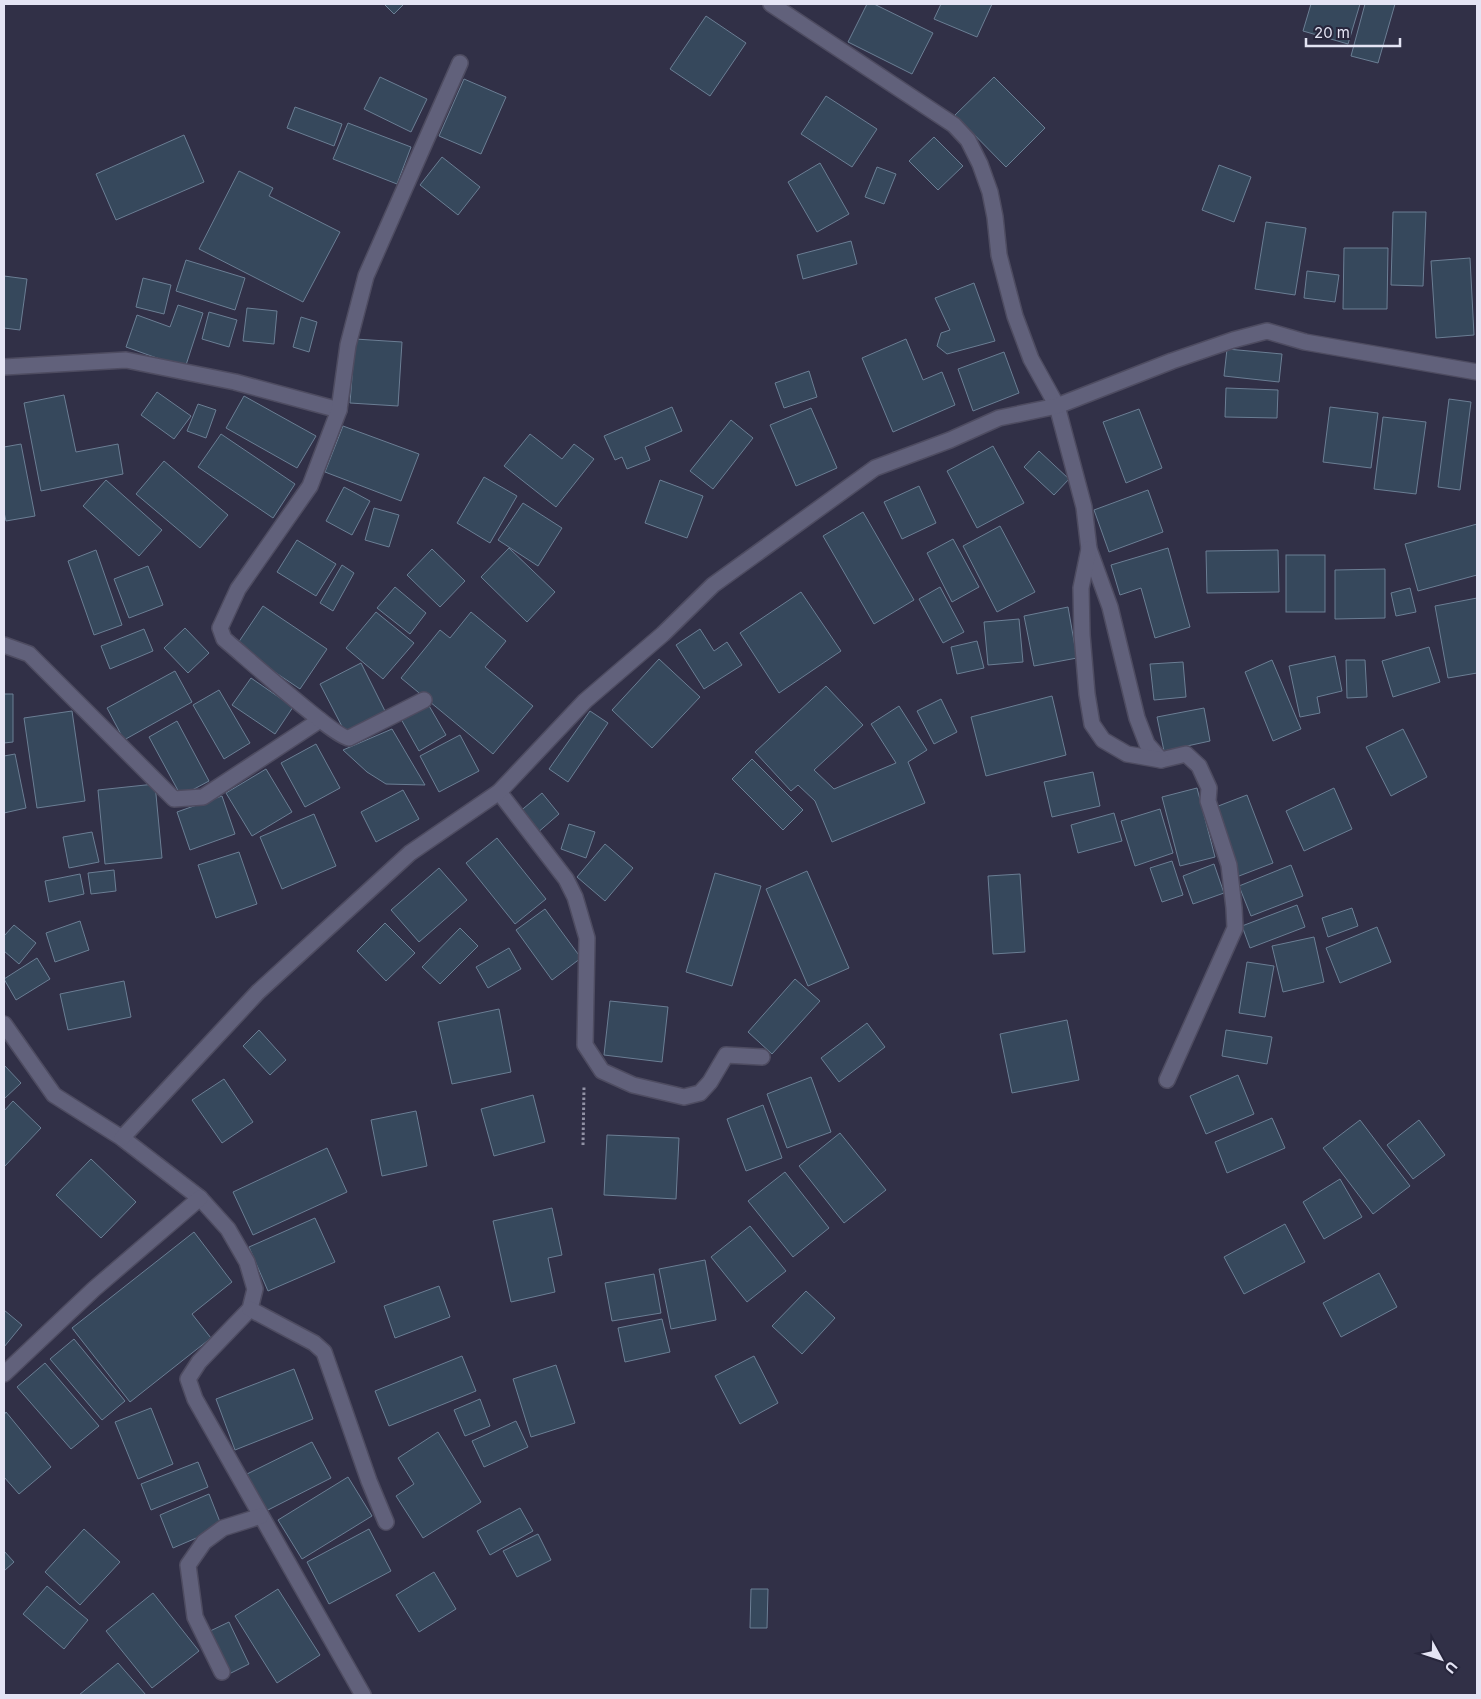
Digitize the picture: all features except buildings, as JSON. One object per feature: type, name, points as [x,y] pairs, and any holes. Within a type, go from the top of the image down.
[{"type":"street","points":[[771,4],[793,9],[954,125],[968,140],[980,164],[990,192],[999,255],[1015,316],[1031,359],[1057,406],[1084,506],[1089,550],[1110,607],[1138,718],[1147,744],[1161,760]]},
{"type":"street","points":[[424,700],[349,738],[343,737],[224,639],[220,628],[238,589],[310,486],[339,410],[348,345],[366,276],[460,63]]},
{"type":"street","points":[[122,1138],[258,992],[410,853],[499,792],[585,701],[663,634],[713,586],[875,468],[950,440],[999,418],[1057,406],[1233,340],[1267,331],[1305,342],[1477,372]]},
{"type":"street","points":[[4,367],[126,360],[235,382],[339,410]]},
{"type":"street","points":[[1089,550],[1081,588],[1081,597],[1086,694],[1092,724],[1103,740],[1127,754],[1161,760],[1186,754],[1198,766],[1209,788],[1208,802],[1229,865],[1235,928],[1167,1080]]},
{"type":"street","points":[[4,645],[28,654],[174,799],[203,797],[320,720]]},
{"type":"street","points":[[499,792],[566,879],[575,897],[587,938],[585,1045],[602,1071],[634,1085],[684,1097],[700,1093],[710,1082],[726,1055],[762,1056]]},
{"type":"street","points":[[4,1024],[54,1095],[122,1138],[200,1198],[228,1229],[247,1262],[255,1289],[250,1309],[199,1362],[188,1379],[195,1399],[363,1695]]},
{"type":"street","points":[[4,1374],[94,1289],[200,1198]]},
{"type":"street","points":[[250,1309],[314,1343],[324,1352],[369,1481],[386,1522]]},
{"type":"street","points":[[222,1672],[195,1617],[188,1565],[204,1542],[223,1528],[261,1516]]},
{"type":"path","points":[[583,1145],[585,1045]]}]
